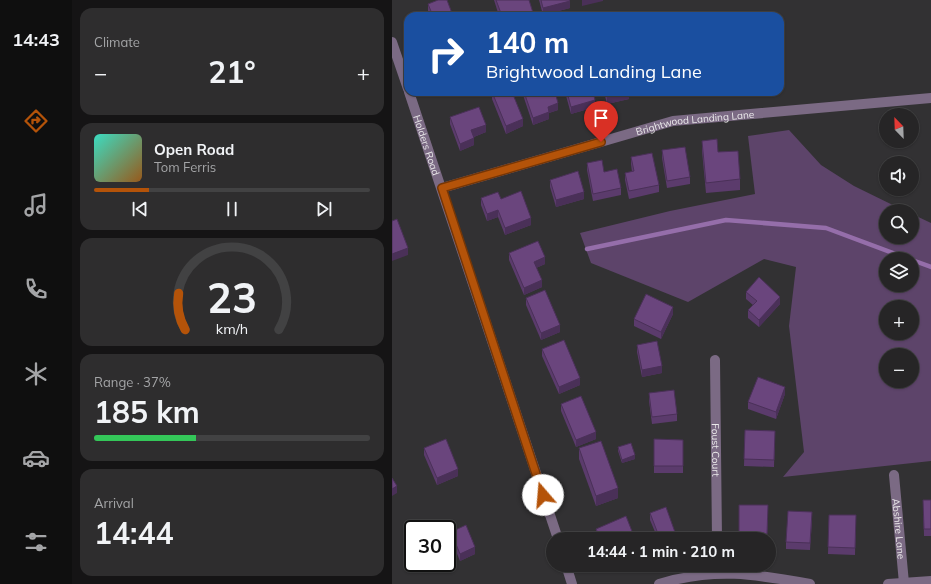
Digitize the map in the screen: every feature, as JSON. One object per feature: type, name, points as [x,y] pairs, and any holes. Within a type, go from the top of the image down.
[{"type":"street","points":[[392,42],[404,77]]},
{"type":"street","name":"Holders Road","points":[[410,96],[556,532]]},
{"type":"street","name":"Brightwood Landing Lane","points":[[442,188],[673,121],[931,98]]},
{"type":"street","name":"Foust Court","points":[[715,360],[716,532]]},
{"type":"street","name":"Abshire Lane","points":[[894,476],[904,583]]},
{"type":"street","points":[[568,572],[572,584]]},
{"type":"street","points":[[659,584],[704,572]]},
{"type":"street","points":[[738,572],[810,584]]},
{"type":"street","points":[[888,584],[931,581]]},
{"type":"shaded area","points":[[789,130],[821,165],[854,186],[891,204],[879,204],[879,244],[919,244],[919,217],[931,223],[931,461],[783,477],[804,452],[789,326],[796,267],[764,259],[688,302],[591,263],[580,233],[670,211],[755,194],[748,136]]},
{"type":"building","points":[[438,0],[447,0],[452,12],[431,12],[428,4]]},
{"type":"building","points":[[496,0],[529,0],[533,12],[500,12]]},
{"type":"building","points":[[541,0],[569,0],[570,1],[543,8]]},
{"type":"building","points":[[494,96],[514,96],[523,119],[506,126]]},
{"type":"building","points":[[525,96],[556,96],[558,103],[548,107],[549,112],[533,118]]},
{"type":"building","points":[[568,96],[594,96],[595,100],[571,107]]},
{"type":"building","points":[[479,107],[486,125],[471,130],[474,138],[460,144],[450,117]]},
{"type":"building","points":[[717,139],[718,152],[738,151],[740,179],[706,183],[702,141]]},
{"type":"building","points":[[685,147],[690,177],[667,181],[662,150]]},
{"type":"building","points":[[652,153],[659,185],[629,191],[625,173],[634,171],[631,157]]},
{"type":"building","points":[[602,160],[604,172],[617,169],[621,188],[593,194],[587,163]]},
{"type":"building","points":[[578,171],[584,192],[556,200],[550,180]]},
{"type":"building","points":[[521,191],[531,218],[505,228],[498,210],[487,214],[481,198],[498,192],[501,199]]},
{"type":"building","points":[[397,219],[408,248],[392,254],[392,221]]},
{"type":"building","points":[[538,241],[545,257],[534,262],[542,280],[524,288],[509,253]]},
{"type":"building","points":[[759,277],[780,297],[759,320],[748,310],[757,301],[746,292]]},
{"type":"building","points":[[545,290],[560,325],[541,333],[526,298]]},
{"type":"building","points":[[646,294],[673,307],[661,332],[634,319]]},
{"type":"building","points":[[564,340],[580,378],[559,387],[542,349]]},
{"type":"building","points":[[657,341],[662,366],[642,370],[637,345]]},
{"type":"building","points":[[758,377],[785,387],[776,412],[748,402]]},
{"type":"building","points":[[674,390],[677,414],[652,417],[649,393]]},
{"type":"building","points":[[581,396],[596,432],[576,440],[561,404]]},
{"type":"building","points":[[745,430],[775,431],[774,460],[744,459]]},
{"type":"building","points":[[446,439],[458,469],[437,478],[424,448]]},
{"type":"building","points":[[654,439],[683,440],[683,466],[654,466]]},
{"type":"building","points":[[601,441],[618,488],[596,496],[579,448]]},
{"type":"building","points":[[631,443],[635,455],[622,460],[618,447]]},
{"type":"building","points":[[392,478],[397,486],[392,489]]},
{"type":"building","points":[[923,500],[931,500],[931,529],[924,529]]},
{"type":"building","points":[[739,505],[768,505],[767,532],[739,532]]},
{"type":"building","points":[[666,507],[675,532],[657,532],[650,513]]},
{"type":"building","points":[[788,511],[812,512],[810,543],[786,542]]},
{"type":"building","points":[[829,515],[856,515],[855,548],[828,547]]},
{"type":"building","points":[[626,516],[632,532],[598,532],[596,529]]},
{"type":"building","points":[[466,525],[475,547],[460,554],[456,544],[456,530]]},
{"type":"waterway","points":[[587,249],[726,220],[826,228],[890,252]]},
{"type":"waterway","points":[[919,263],[931,267]]},
{"type":"route","points":[[543,495],[442,188],[601,142]]}]
